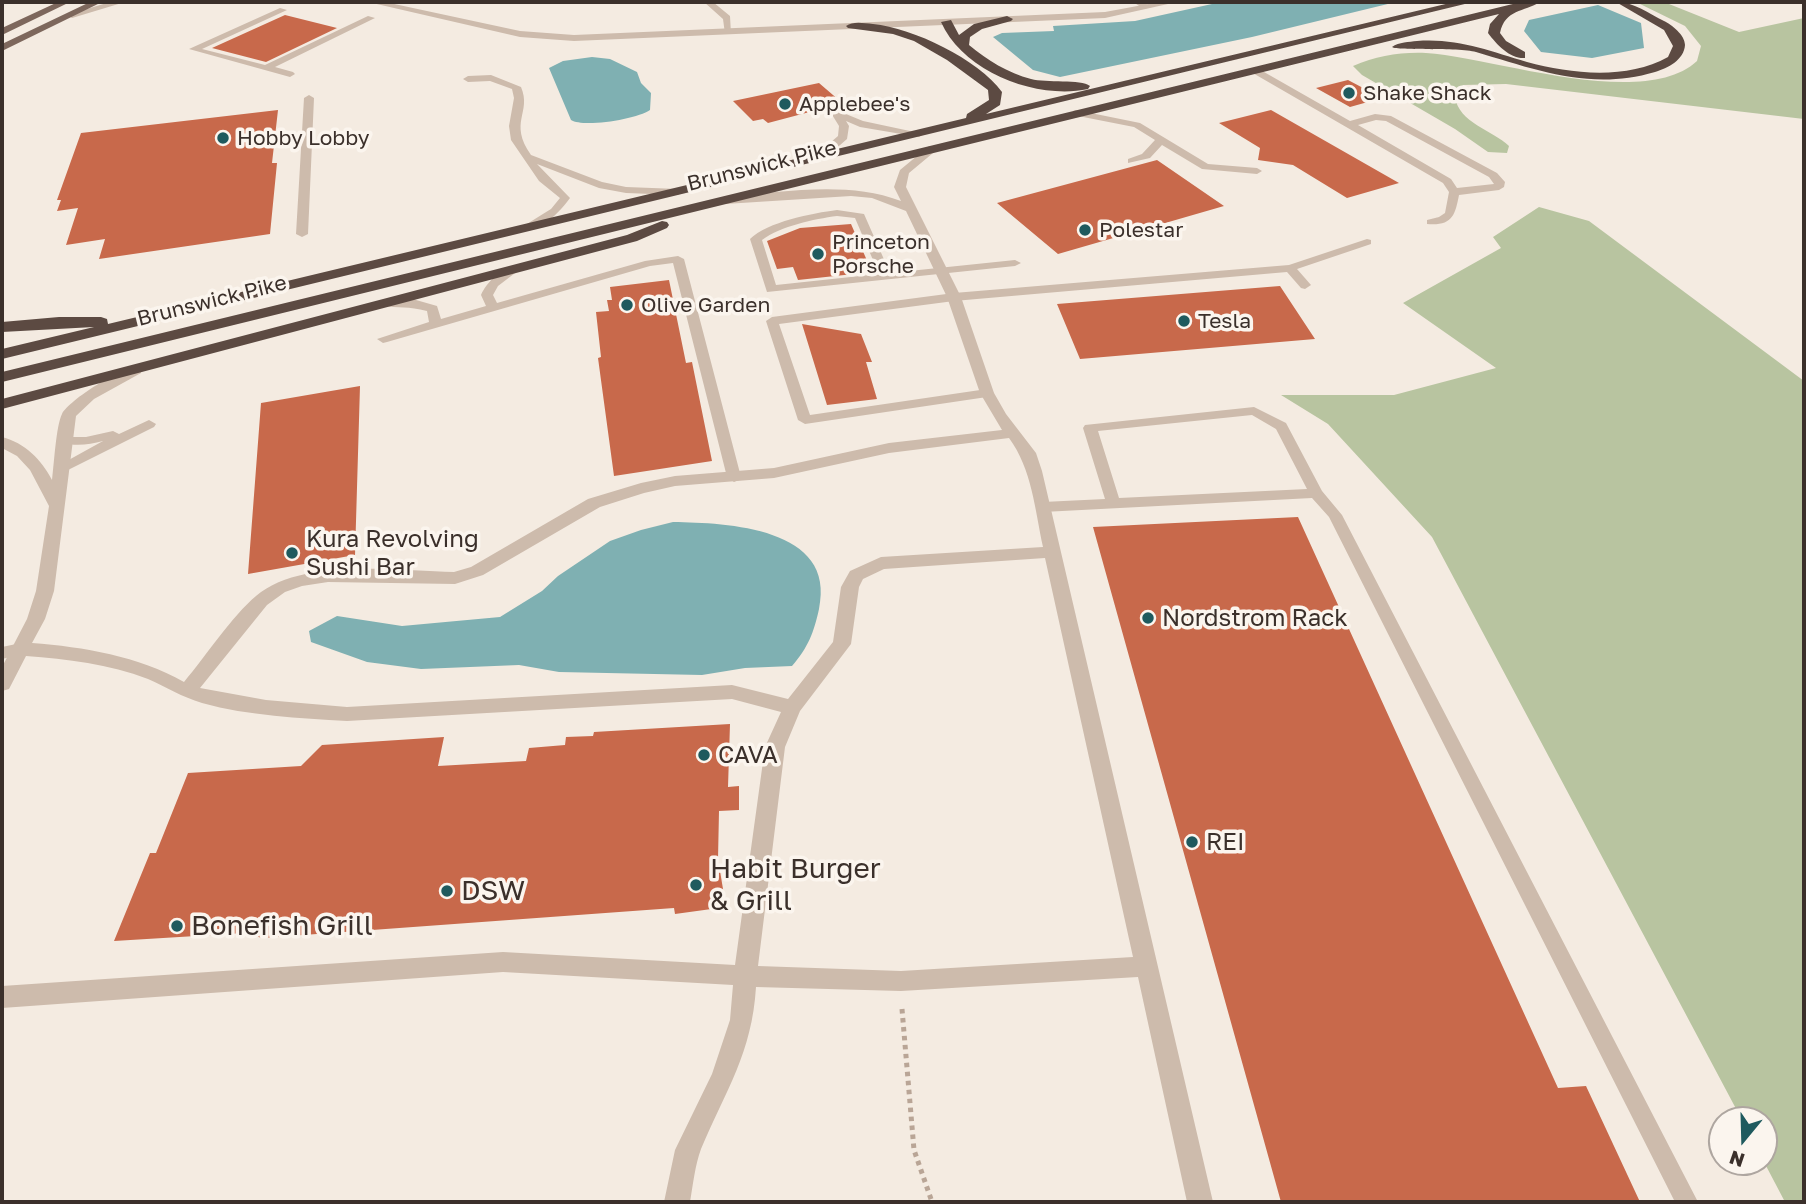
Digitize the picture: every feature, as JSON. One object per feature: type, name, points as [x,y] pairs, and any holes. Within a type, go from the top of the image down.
[{"type":"highway","name":"Brunswick Pike","points":[[2,354],[1467,2]]},
{"type":"highway","name":"Brunswick Pike","points":[[2,377],[1534,2]]},
{"type":"highway","points":[[1333,51],[1430,43],[1460,46],[1550,71],[1608,75],[1635,74],[1657,68],[1678,53],[1678,40],[1674,33],[1620,2]]},
{"type":"highway","points":[[1510,8],[1494,29],[1498,40],[1506,47],[1528,58],[1557,67],[1608,75]]},
{"type":"highway","points":[[963,47],[964,37],[968,32],[985,24],[1007,19]]},
{"type":"highway","points":[[929,22],[931,34],[941,51]]},
{"type":"highway","points":[[947,22],[954,38],[963,47],[1001,74],[1026,83],[1059,87],[1140,82]]},
{"type":"highway","points":[[852,26],[907,34],[941,51],[992,87],[997,96],[993,104],[943,128]]},
{"type":"highway","points":[[2,404],[632,238],[719,201]]},
{"type":"highway","points":[[2,327],[59,321],[137,322]]},
{"type":"highway","points":[[2,340],[56,329],[137,322]]},
{"type":"main road","points":[[2,32],[65,2]]},
{"type":"main road","points":[[2,48],[97,2]]},
{"type":"street","points":[[72,15],[120,2]]},
{"type":"street","points":[[373,2],[542,37],[575,38],[1117,14],[1142,4],[1172,2]]},
{"type":"street","points":[[933,148],[912,163],[900,180],[900,187],[954,297],[986,393],[1028,453],[1043,507],[1200,1202]]},
{"type":"street","points":[[719,201],[850,191],[874,195],[911,209]]},
{"type":"street","points":[[2,684],[21,649],[46,591],[69,415],[78,405],[136,370]]},
{"type":"street","points":[[187,691],[261,601],[279,588],[300,580],[328,576],[456,578],[477,571],[545,530],[611,496],[675,481],[784,471],[909,444],[1013,433]]},
{"type":"street","points":[[2,442],[26,453],[38,466],[56,505]]},
{"type":"street","points":[[677,1202],[688,1150],[723,1079],[742,1020],[745,976],[775,747],[792,708],[842,644],[849,587],[856,575],[881,563],[1053,552]]},
{"type":"street","points":[[21,649],[74,653],[107,659],[156,675],[187,691],[303,712],[347,714],[732,692],[792,708]]},
{"type":"street","points":[[2,997],[503,962],[745,976],[901,981],[1148,966]]},
{"type":"lane","points":[[708,2],[727,18],[729,32]]},
{"type":"lane","points":[[283,10],[193,49],[290,74]]},
{"type":"lane","points":[[266,68],[371,19]]},
{"type":"lane","points":[[1254,70],[1447,181],[1454,192],[1450,214],[1442,220],[1431,222]]},
{"type":"lane","points":[[468,79],[491,78],[516,87],[520,98],[513,125],[515,139],[542,180],[560,189],[565,198],[555,211],[526,229]]},
{"type":"lane","points":[[302,234],[309,98]]},
{"type":"lane","points":[[820,158],[843,137],[844,126],[836,113],[860,124],[919,134]]},
{"type":"lane","points":[[1076,113],[1137,125],[1206,167],[1257,171]]},
{"type":"lane","points":[[1352,124],[1375,117],[1394,120],[1493,175],[1500,182],[1499,187],[1491,190],[1454,192]]},
{"type":"lane","points":[[1132,161],[1146,156],[1161,140]]},
{"type":"lane","points":[[530,158],[614,188],[678,192]]},
{"type":"lane","points":[[542,180],[560,170]]},
{"type":"lane","points":[[886,276],[860,216],[852,213],[829,214],[764,233],[756,239],[771,289],[1015,263]]},
{"type":"lane","points":[[986,393],[805,419],[772,321],[954,297],[1290,268],[1367,242]]},
{"type":"lane","points":[[383,339],[649,263],[678,259],[734,477]]},
{"type":"lane","points":[[1290,268],[1306,285]]},
{"type":"lane","points":[[492,306],[487,295],[489,289],[497,279],[513,270]]},
{"type":"lane","points":[[386,303],[421,304],[433,309],[435,323]]},
{"type":"lane","points":[[1113,502],[1090,428],[1254,411],[1281,426],[1316,494],[1335,515],[1687,1202]]},
{"type":"lane","points":[[62,467],[149,424],[107,437],[66,440]]},
{"type":"lane","points":[[1043,507],[1316,494]]},
{"type":"lane","points":[[2,653],[21,649]]},
{"type":"path","points":[[902,1009],[914,1150],[932,1202]]},
{"type":"green space","points":[[1636,2],[1664,2],[1739,32],[1804,18],[1804,119],[1506,84],[1463,85],[1455,97],[1463,113],[1469,120],[1509,146],[1507,153],[1488,152],[1455,129],[1362,75],[1353,66],[1388,55],[1426,53],[1566,77],[1641,81],[1673,75],[1697,61],[1701,46],[1685,26]]},
{"type":"green space","points":[[1539,207],[1589,221],[1804,381],[1804,1202],[1785,1202],[1771,1176],[1778,1176],[1778,1106],[1735,1106],[1432,537],[1328,424],[1281,395],[1394,395],[1496,368],[1403,303],[1501,248],[1493,237]]},
{"type":"water","points":[[1221,2],[1396,2],[1252,37],[1060,77],[1033,70],[993,37],[1002,33],[1054,31],[1053,26],[1135,21]]},
{"type":"water","points":[[1598,5],[1641,23],[1644,48],[1592,58],[1541,52],[1524,31],[1529,20]]},
{"type":"water","points":[[592,57],[610,59],[637,72],[641,83],[651,93],[650,110],[610,121],[587,123],[571,120],[549,68],[563,61]]},
{"type":"water","points":[[673,522],[721,524],[773,535],[795,546],[811,561],[820,582],[819,609],[810,639],[792,666],[745,668],[702,675],[559,672],[519,665],[421,669],[367,662],[311,642],[309,631],[337,616],[402,626],[500,617],[542,591],[558,576],[610,541]]},
{"type":"building","points":[[285,15],[337,28],[266,62],[212,48]]},
{"type":"building","name":"Shake Shack","points":[[1348,80],[1382,98],[1350,107],[1316,88]]},
{"type":"building","name":"Applebee's","points":[[819,83],[840,101],[833,102],[836,105],[768,123],[763,119],[753,121],[733,101]]},
{"type":"building","points":[[278,110],[272,163],[277,163],[270,234],[99,259],[105,239],[66,245],[78,208],[57,211],[61,200],[57,200],[81,133]]},
{"type":"building","points":[[1271,110],[1399,183],[1347,198],[1293,165],[1258,160],[1260,148],[1219,123]]},
{"type":"building","name":"Polestar","points":[[1157,160],[1224,206],[1058,254],[997,203]]},
{"type":"building","name":"Princeton Porsche","points":[[851,224],[872,272],[798,280],[793,267],[777,269],[767,241],[800,228]]},
{"type":"building","points":[[669,280],[686,363],[692,362],[712,461],[614,476],[598,358],[601,357],[596,312],[609,311],[607,300],[612,300],[610,287]]},
{"type":"building","name":"Tesla","points":[[1280,286],[1315,339],[1080,359],[1057,304]]},
{"type":"building","points":[[802,324],[861,334],[872,362],[866,362],[877,399],[827,405]]},
{"type":"building","points":[[360,386],[355,555],[248,574],[261,403]]},
{"type":"building","points":[[1298,517],[1558,1088],[1586,1086],[1640,1202],[1281,1202],[1093,527]]},
{"type":"building","points":[[730,724],[728,787],[739,786],[739,810],[719,811],[718,859],[726,907],[675,914],[674,908],[262,938],[245,933],[114,941],[150,853],[156,853],[188,773],[301,766],[322,745],[444,737],[438,766],[526,761],[529,748],[565,745],[566,737],[593,736],[594,732]]},
{"type":"place","name":"Shake Shack","points":[[1349,93]]},
{"type":"place","name":"Applebee's","points":[[785,104]]},
{"type":"place","name":"Hobby Lobby","points":[[223,138]]},
{"type":"place","name":"Polestar","points":[[1085,230]]},
{"type":"place","name":"Princeton Porsche","points":[[818,254]]},
{"type":"place","name":"Olive Garden","points":[[627,305]]},
{"type":"place","name":"Tesla","points":[[1184,321]]},
{"type":"place","name":"Kura Revolving Sushi Bar","points":[[292,553]]},
{"type":"place","name":"Nordstrom Rack","points":[[1148,618]]},
{"type":"place","name":"CAVA","points":[[704,755]]},
{"type":"place","name":"REI","points":[[1192,842]]},
{"type":"place","name":"Habit Burger & Grill","points":[[696,885]]},
{"type":"place","name":"DSW","points":[[447,891]]},
{"type":"place","name":"Bonefish Grill","points":[[177,926]]}]
